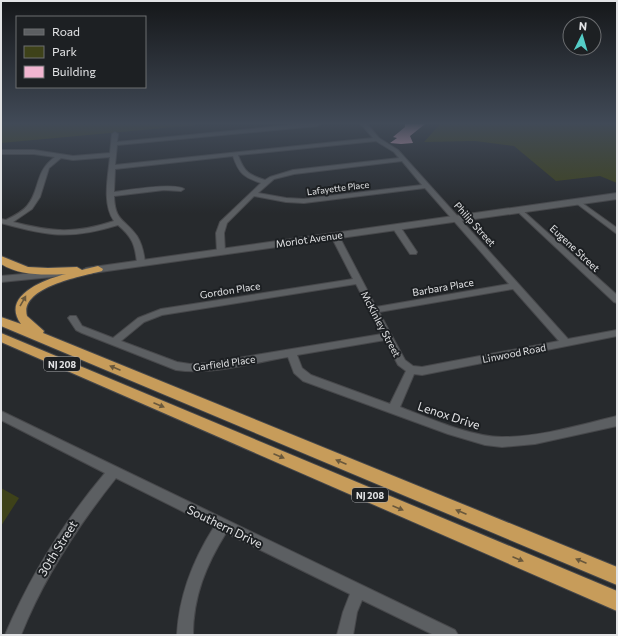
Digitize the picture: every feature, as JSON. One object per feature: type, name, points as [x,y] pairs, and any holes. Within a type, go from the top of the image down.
[{"type":"highway","points":[[1,259],[10,265],[29,270],[61,271],[98,269]]},
{"type":"highway","points":[[75,351],[28,325],[21,316],[20,308],[29,294],[41,286],[98,269]]},
{"type":"highway","name":"NJ 208","points":[[1,321],[617,576]]},
{"type":"highway","name":"NJ 208","points":[[1,337],[617,601]]},
{"type":"highway","points":[[1,345],[47,364],[124,390]]},
{"type":"street","points":[[43,154],[60,157],[79,158],[113,155],[111,194],[112,210],[119,222],[130,232],[140,247],[141,263]]},
{"type":"street","points":[[235,154],[241,171],[248,176],[266,182]]},
{"type":"street","points":[[112,167],[238,154]]},
{"type":"street","name":"Philip Street","points":[[398,154],[566,342]]},
{"type":"street","points":[[4,222],[21,216],[32,204],[46,167],[60,157]]},
{"type":"street","points":[[221,252],[220,233],[224,222],[252,194],[266,182],[278,175],[403,159]]},
{"type":"street","name":"Lafayette Place","points":[[252,194],[286,200],[304,201],[427,186]]},
{"type":"street","points":[[111,194],[164,188],[181,189]]},
{"type":"street","name":"Morlot Avenue","points":[[1,279],[98,269],[617,196]]},
{"type":"street","points":[[578,202],[617,232]]},
{"type":"street","name":"Eugene Street","points":[[519,210],[617,300]]},
{"type":"street","points":[[4,222],[43,232],[63,234],[91,231],[119,222]]},
{"type":"street","points":[[396,227],[414,252]]},
{"type":"street","name":"McKinley Street","points":[[335,236],[401,362],[411,370]]},
{"type":"street","name":"Gordon Place","points":[[114,342],[138,321],[161,312],[358,281]]},
{"type":"street","name":"Barbara Place","points":[[373,310],[516,286]]},
{"type":"street","name":"Garfield Place","points":[[72,318],[79,328],[176,366],[190,368],[208,367],[387,336]]},
{"type":"street","name":"Linwood Road","points":[[411,370],[422,371],[617,333]]},
{"type":"street","name":"Lenox Drive","points":[[291,353],[298,370],[308,378],[468,436],[502,442],[535,440],[617,420]]},
{"type":"street","points":[[393,410],[411,370]]},
{"type":"street","name":"Southern Drive","points":[[1,415],[450,635]]},
{"type":"street","name":"30th Street","points":[[14,635],[23,609],[50,557],[77,516],[114,471]]},
{"type":"street","points":[[185,635],[190,593],[196,574],[203,558],[223,525]]},
{"type":"street","points":[[344,635],[350,612],[359,590]]},
{"type":"green space","points":[[523,154],[617,154],[617,183],[600,176],[556,181]]},
{"type":"green space","points":[[1,488],[19,498],[1,526]]}]
